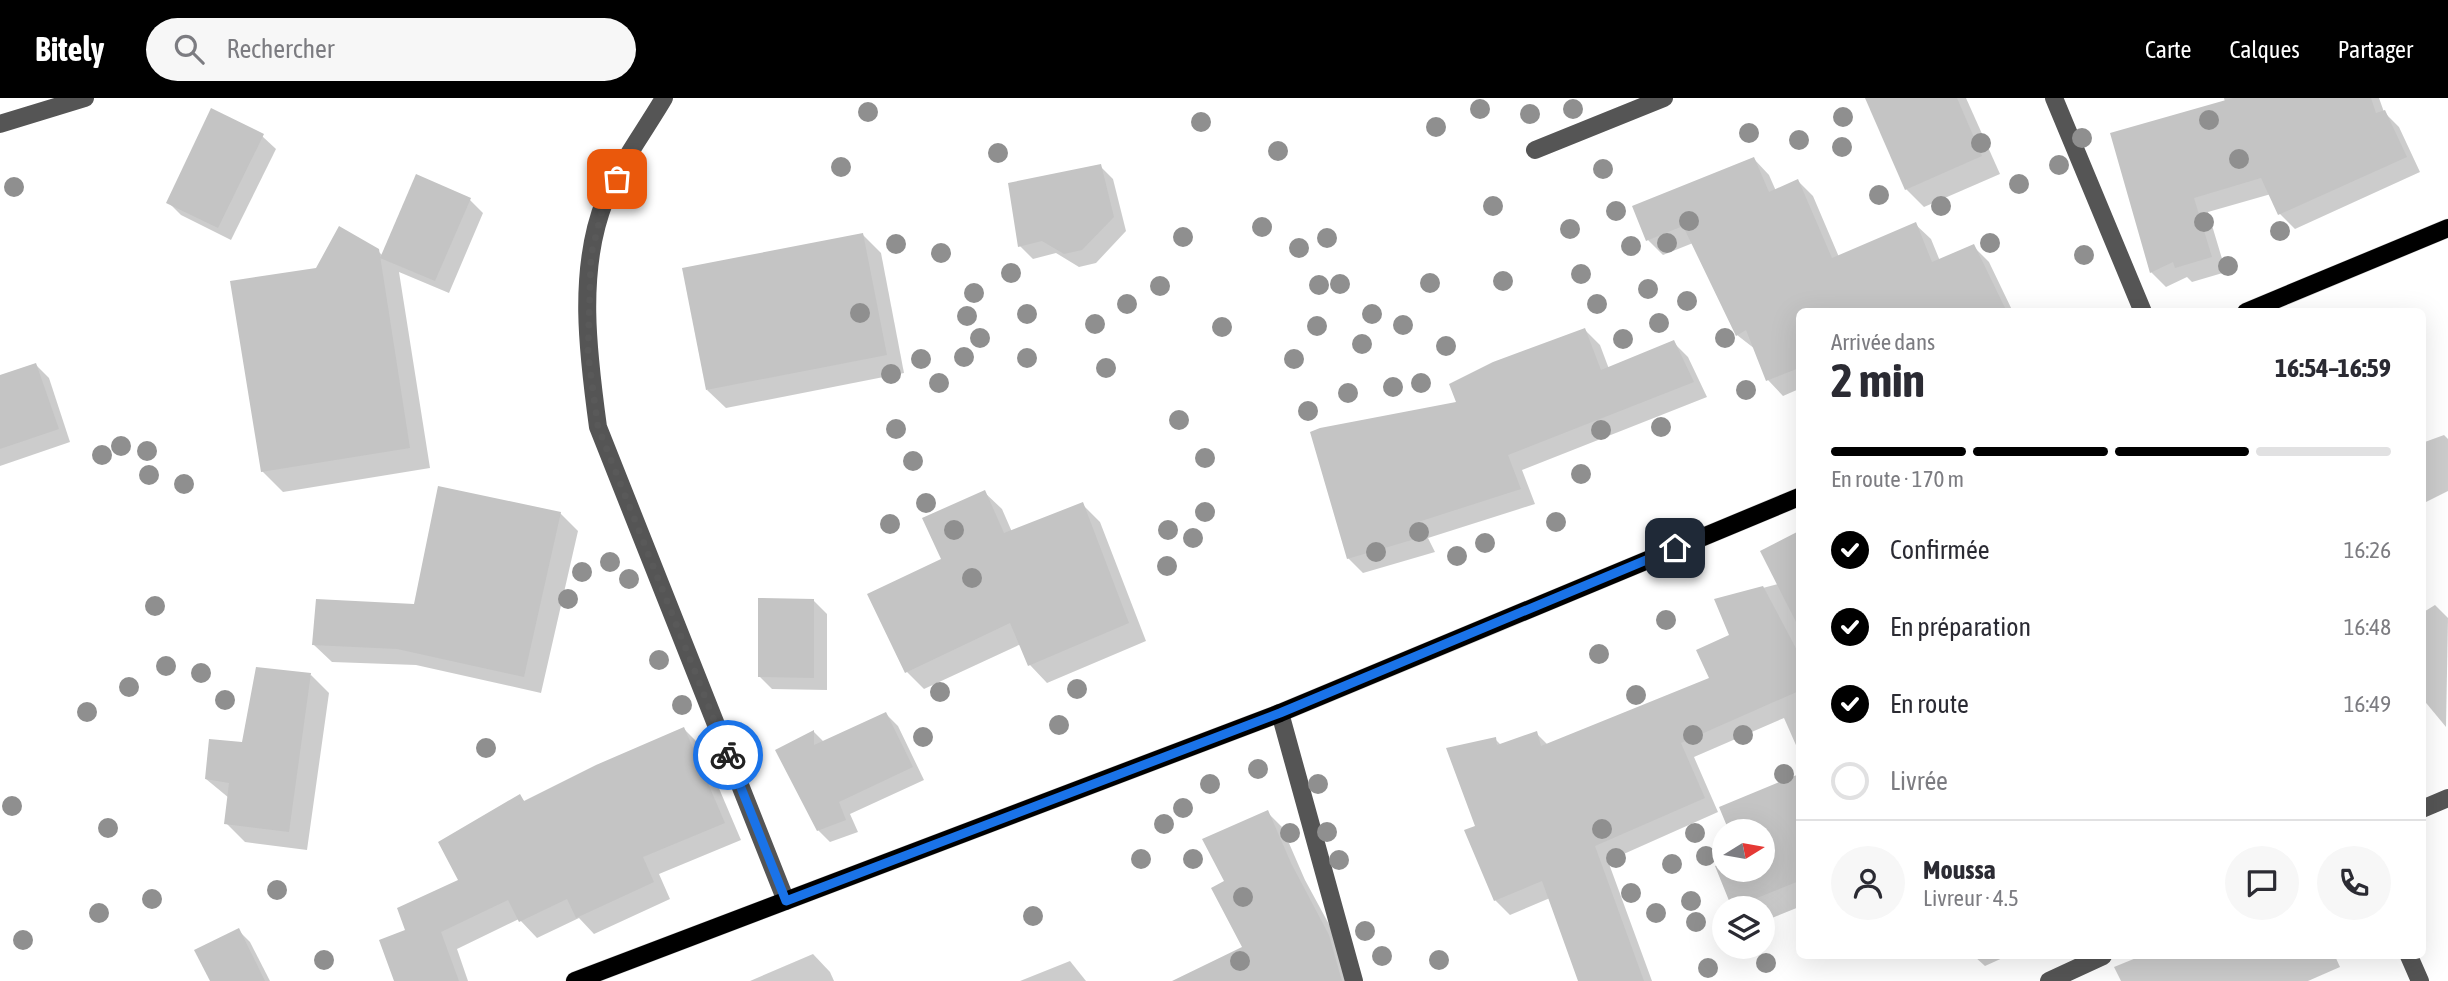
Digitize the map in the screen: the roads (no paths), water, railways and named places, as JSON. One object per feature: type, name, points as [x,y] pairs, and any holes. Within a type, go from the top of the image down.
[{"type":"main road","points":[[2256,308],[2448,228]]},
{"type":"main road","points":[[575,981],[1280,713],[1796,498]]},
{"type":"street","points":[[0,124],[85,98]]},
{"type":"street","points":[[664,98],[605,199],[591,255],[588,354],[598,427],[786,901]]},
{"type":"street","points":[[1535,150],[1664,98]]},
{"type":"street","points":[[2054,98],[2141,308]]},
{"type":"street","points":[[1280,713],[1354,981]]},
{"type":"street","points":[[2426,806],[2448,798]]},
{"type":"street","points":[[2049,981],[2096,959]]},
{"type":"street","points":[[2410,959],[2420,981]]}]
